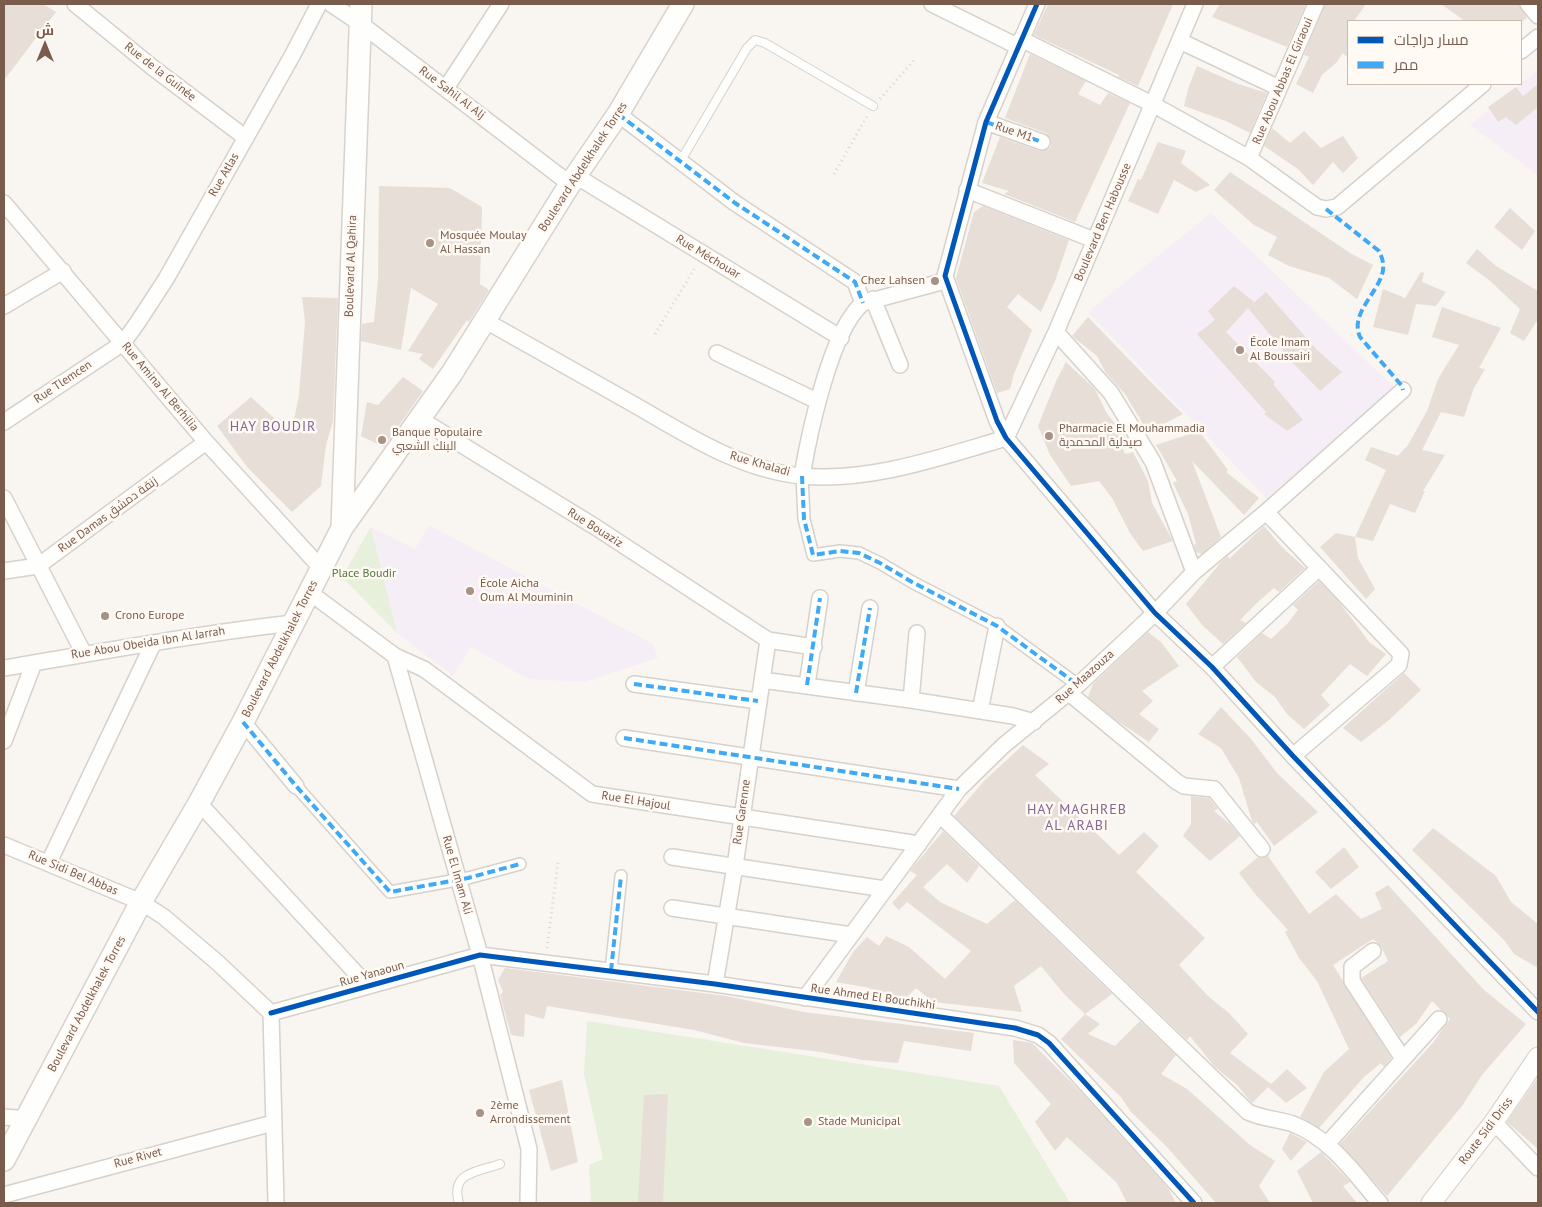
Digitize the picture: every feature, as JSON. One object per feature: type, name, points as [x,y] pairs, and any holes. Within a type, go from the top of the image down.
[{"type":"main road","name":"Boulevard Abdelkhalek Torres","points":[[4,1160],[27,1120],[141,902],[199,803],[243,722],[342,528],[452,374],[573,180],[618,114],[683,4]]},
{"type":"main road","name":"Boulevard Al Qahira","points":[[342,528],[361,14]]},
{"type":"street","name":"Rue de la Guinée","points":[[75,4],[152,67],[246,138]]},
{"type":"street","name":"Rue Atlas","points":[[123,343],[166,279],[319,4]]},
{"type":"street","name":"Rue Sahil Al Alj","points":[[331,4],[361,14],[446,88],[573,180]]},
{"type":"street","points":[[446,88],[501,4]]},
{"type":"street","points":[[932,4],[1154,105],[1249,158],[1317,207],[1326,209],[1338,207],[1482,85]]},
{"type":"street","points":[[1037,4],[986,122],[945,281],[993,412],[1006,438],[1155,613],[1212,667],[1293,756],[1538,1012]]},
{"type":"street","name":"Boulevard Ben Habousse","points":[[1006,438],[1056,332],[1094,240],[1154,105],[1195,4]]},
{"type":"street","name":"Rue Abou Abbas El Giraoui","points":[[1249,158],[1316,4]]},
{"type":"street","points":[[1528,4],[1538,16]]},
{"type":"street","points":[[1522,51],[1538,37]]},
{"type":"street","points":[[1180,41],[1280,88]]},
{"type":"street","points":[[618,114],[735,203],[855,282],[868,301],[900,365]]},
{"type":"street","name":"Rue M1","points":[[986,122],[1042,142]]},
{"type":"street","name":"Rue Méchouar","points":[[573,180],[703,254],[841,338]]},
{"type":"street","points":[[967,190],[1094,240]]},
{"type":"street","name":"Rue Amina Al Berhilia","points":[[4,203],[206,442],[321,568]]},
{"type":"street","points":[[4,306],[63,271]]},
{"type":"street","points":[[945,281],[868,301],[849,319],[817,401],[802,476],[804,519],[813,555],[840,551],[859,553],[997,626],[1074,689],[1177,782],[1184,786],[1214,789],[1262,849]]},
{"type":"street","name":"Rue Khaladi","points":[[484,320],[714,450],[764,468],[802,476],[830,476],[882,471],[1006,438]]},
{"type":"street","points":[[1056,332],[1111,393],[1153,462],[1194,572]]},
{"type":"street","name":"Rue Tlemcen","points":[[4,422],[123,343]]},
{"type":"street","points":[[717,353],[817,401]]},
{"type":"street","name":"Rue Maazouza","points":[[805,998],[959,789],[1004,745],[1074,689],[1155,613],[1194,572],[1266,512],[1403,390]]},
{"type":"street","name":"Rue Bouaziz","points":[[420,419],[597,528],[768,640]]},
{"type":"street","name":"Rue Damas زنقة دمشق","points":[[4,571],[38,566],[206,442]]},
{"type":"street","points":[[4,498],[84,654]]},
{"type":"street","points":[[1266,512],[1401,654],[1402,659],[1399,665],[1293,756]]},
{"type":"street","points":[[1212,667],[1319,568]]},
{"type":"street","points":[[309,592],[394,656]]},
{"type":"street","points":[[807,685],[820,598]]},
{"type":"street","points":[[856,693],[870,608]]},
{"type":"street","name":"Rue Abou Obeida Ibn Al Jarrah","points":[[4,668],[215,632],[293,622]]},
{"type":"street","points":[[980,711],[997,626]]},
{"type":"street","points":[[911,700],[917,632]]},
{"type":"street","points":[[768,640],[814,647]]},
{"type":"street","name":"Rue Garenne","points":[[715,984],[735,866],[768,640]]},
{"type":"street","points":[[49,862],[153,644]]},
{"type":"street","name":"Rue El Hajoul","points":[[394,656],[424,669],[592,794],[919,844]]},
{"type":"street","name":"Rue El Imam Ali","points":[[394,656],[480,955],[529,1149],[525,1203]]},
{"type":"street","points":[[4,740],[34,663]]},
{"type":"street","points":[[762,680],[911,700],[1034,722]]},
{"type":"street","points":[[634,684],[758,701]]},
{"type":"street","points":[[243,722],[296,786],[390,892],[458,879],[520,864]]},
{"type":"street","points":[[624,738],[959,789]]},
{"type":"street","points":[[199,803],[367,985]]},
{"type":"street","points":[[940,815],[1248,1112],[1258,1117],[1293,1125],[1328,1143],[1380,1203]]},
{"type":"street","name":"Rue Sidi Bel Abbas","points":[[4,845],[49,862],[141,902],[164,917],[218,963],[270,1013]]},
{"type":"street","points":[[672,857],[885,889]]},
{"type":"street","points":[[610,971],[621,876]]},
{"type":"street","points":[[672,908],[851,935]]},
{"type":"street","points":[[1373,951],[1352,967],[1352,981],[1403,1059]]},
{"type":"street","name":"Rue Yanaoun","points":[[270,1013],[480,955]]},
{"type":"street","name":"Rue Ahmed El Bouchikhi","points":[[480,955],[715,984],[1015,1028],[1038,1036],[1049,1043],[1192,1202]]},
{"type":"street","points":[[270,1013],[276,1203]]},
{"type":"street","points":[[1328,1143],[1439,1019]]},
{"type":"street","name":"Route Sidi Driss","points":[[1431,1203],[1494,1122],[1538,1057]]},
{"type":"street","points":[[4,1116],[27,1120]]},
{"type":"street","points":[[1494,1122],[1538,1168]]},
{"type":"street","name":"Rue Rivet","points":[[4,1195],[273,1123]]},
{"type":"lane","points":[[680,162],[747,48],[755,40],[765,43],[873,106]]},
{"type":"lane","points":[[459,1203],[456,1194],[457,1184],[462,1177],[500,1164]]},
{"type":"path","points":[[655,334],[703,254]]},
{"type":"path","points":[[545,963],[558,862]]},
{"type":"shaded area","points":[[1538,70],[1538,175],[1470,125],[1519,85],[1522,85],[1522,83]]},
{"type":"shaded area","name":"École Imam Al Boussairi","points":[[1211,213],[1396,389],[1268,500],[1088,312]]},
{"type":"shaded area","name":"École Aicha Oum Al Mouminin","points":[[429,525],[653,644],[658,658],[584,682],[528,679],[471,647],[453,676],[397,633],[371,527],[415,549]]},
{"type":"green space","name":"Place Boudir","points":[[371,527],[397,633],[342,577]]},
{"type":"green space","name":"Stade Municipal","points":[[587,1021],[999,1086],[1070,1203],[591,1203],[589,1165],[603,1159],[584,1074]]},
{"type":"building","points":[[4,4],[43,4],[56,12],[4,80]]},
{"type":"building","points":[[1048,4],[1173,4],[1138,86],[1118,77],[1119,75],[1034,35]]},
{"type":"building","points":[[1220,4],[1306,4],[1287,47],[1212,17]]},
{"type":"building","points":[[1325,4],[1366,4],[1355,20],[1347,20],[1347,57],[1343,53],[1337,62],[1322,75],[1313,93],[1296,84],[1309,57],[1304,55]]},
{"type":"building","points":[[1441,4],[1519,4],[1527,18],[1523,21],[1464,20]]},
{"type":"building","points":[[1030,54],[1086,81],[1078,94],[1100,105],[1108,93],[1130,103],[1075,222],[1004,194],[1009,191],[982,183],[1000,137],[1039,151],[1048,149],[1051,146],[1051,140],[1046,133],[1005,118]]},
{"type":"building","points":[[1197,66],[1238,84],[1267,93],[1250,133],[1226,121],[1184,106]]},
{"type":"building","points":[[1538,84],[1538,107],[1516,125],[1506,117],[1498,122],[1488,107],[1516,87],[1523,96]]},
{"type":"building","points":[[1272,128],[1290,143],[1304,131],[1321,148],[1343,136],[1358,158],[1343,173],[1333,162],[1313,185],[1298,169],[1264,146]]},
{"type":"building","points":[[1158,142],[1186,151],[1181,163],[1210,185],[1196,192],[1174,180],[1158,214],[1128,201],[1138,179],[1141,180]]},
{"type":"building","points":[[1230,172],[1350,253],[1373,265],[1357,299],[1329,278],[1289,266],[1268,255],[1277,237],[1254,225],[1214,190]]},
{"type":"building","name":"Mosquée Moulay Al Hassan","points":[[379,186],[450,188],[482,207],[480,284],[489,290],[469,322],[467,320],[433,369],[419,359],[423,354],[408,351],[438,304],[411,288],[401,350],[361,341],[362,324],[374,322],[378,279]]},
{"type":"building","points":[[983,206],[1069,240],[1055,281],[1041,312],[1018,294],[1007,307],[1032,330],[1010,389],[997,393],[956,278],[974,212]]},
{"type":"building","points":[[1510,208],[1535,231],[1522,250],[1494,227]]},
{"type":"building","points":[[1477,249],[1496,266],[1538,291],[1538,319],[1524,341],[1510,333],[1520,309],[1489,280],[1466,263]]},
{"type":"building","points":[[1421,272],[1424,273],[1422,282],[1446,292],[1436,306],[1416,304],[1408,335],[1373,327],[1383,289],[1405,298]]},
{"type":"building","points":[[1234,286],[1254,302],[1249,307],[1266,292],[1316,349],[1342,372],[1320,391],[1295,365],[1248,308],[1226,332],[1275,382],[1273,384],[1303,420],[1287,431],[1264,414],[1266,412],[1197,334],[1215,320],[1208,311]]},
{"type":"building","points":[[302,297],[338,298],[333,421],[326,445],[321,486],[292,512],[248,468],[217,426],[251,397],[275,419],[294,420],[299,395],[305,322]]},
{"type":"building","points":[[1442,307],[1501,328],[1479,368],[1485,369],[1474,388],[1464,417],[1441,412],[1422,450],[1445,455],[1423,491],[1425,491],[1415,513],[1390,504],[1373,541],[1355,537],[1386,470],[1365,460],[1371,447],[1398,456],[1408,445],[1427,411],[1438,379],[1459,345],[1432,337]]},
{"type":"building","points":[[1088,317],[1183,414],[1148,432],[1125,394],[1106,373],[1097,356],[1072,336]]},
{"type":"building","points":[[1066,362],[1095,389],[1106,412],[1129,442],[1121,445],[1125,454],[1133,452],[1148,481],[1152,503],[1173,541],[1143,551],[1130,533],[1112,498],[1099,481],[1071,486],[1050,455],[1038,426]]},
{"type":"building","points":[[403,377],[423,391],[384,447],[361,436],[367,402],[378,405]]},
{"type":"building","points":[[1199,431],[1228,470],[1226,472],[1259,498],[1244,515],[1192,461],[1221,537],[1202,554],[1196,552],[1194,545],[1196,544],[1188,514],[1173,483],[1177,481],[1156,445]]},
{"type":"building","points":[[1264,526],[1282,547],[1305,568],[1279,592],[1274,588],[1259,601],[1240,620],[1246,623],[1223,644],[1203,626],[1186,604],[1222,561],[1228,556],[1229,559]]},
{"type":"building","points":[[1336,533],[1355,537],[1358,558],[1375,589],[1366,599],[1320,547]]},
{"type":"building","points":[[1319,581],[1340,603],[1370,643],[1386,654],[1367,676],[1350,664],[1321,695],[1330,705],[1304,729],[1287,714],[1275,697],[1256,682],[1237,657],[1262,633],[1271,639],[1288,623],[1298,610],[1293,605]]},
{"type":"building","points":[[1148,632],[1161,642],[1179,666],[1142,691],[1153,701],[1139,714],[1159,729],[1149,742],[1116,720],[1088,697],[1093,684]]},
{"type":"building","points":[[1404,673],[1421,690],[1389,720],[1361,742],[1343,728]]},
{"type":"building","points":[[1221,707],[1251,739],[1277,773],[1318,812],[1274,846],[1257,822],[1254,824],[1252,821],[1239,778],[1221,748],[1198,734]]},
{"type":"building","points":[[1023,745],[1049,764],[1035,775],[1119,855],[1144,832],[1159,846],[1136,872],[1205,938],[1179,965],[1248,1034],[1230,1053],[1271,1084],[1252,1103],[1237,1085],[1214,1066],[1190,1036],[1187,1040],[954,816],[984,781]]},
{"type":"building","points":[[1191,796],[1209,798],[1218,809],[1214,811],[1230,824],[1240,836],[1210,861],[1183,836],[1191,824]]},
{"type":"building","points":[[1433,828],[1496,876],[1511,902],[1538,924],[1538,968],[1514,954],[1504,940],[1412,850]]},
{"type":"building","points":[[943,831],[979,866],[967,883],[947,864],[923,887],[940,902],[987,924],[1015,900],[1112,994],[1085,1014],[1064,994],[1041,966],[1014,986],[1022,1012],[933,1002],[916,988],[905,999],[865,987],[836,982],[853,952],[867,937],[879,946],[886,936],[909,947],[945,979],[971,951],[907,902],[899,910],[892,903],[917,875],[910,871]]},
{"type":"building","points":[[1344,847],[1359,867],[1331,889],[1315,872]]},
{"type":"building","points":[[1268,856],[1309,914],[1336,894],[1361,919],[1382,909],[1375,893],[1388,885],[1484,990],[1526,1024],[1482,1075],[1462,1106],[1387,1196],[1340,1144],[1432,1044],[1450,1019],[1432,1001],[1416,1024],[1400,1037],[1361,978],[1388,961],[1381,946],[1373,939],[1333,965],[1391,1058],[1384,1067],[1381,1063],[1364,1077],[1319,1128],[1300,1117],[1324,1072],[1349,1049],[1317,981],[1299,958],[1285,932],[1288,930],[1239,873],[1258,857]]},
{"type":"building","points":[[505,968],[726,996],[804,1012],[974,1033],[971,1051],[904,1041],[898,1063],[863,1060],[821,1052],[744,1043],[694,1030],[547,1006],[544,1019],[525,1014],[524,1037],[511,1035],[500,995],[503,992],[498,980]]},
{"type":"building","points":[[1085,1014],[1100,1024],[1088,1034],[1115,1046],[1140,1021],[1176,1055],[1161,1074],[1187,1089],[1250,1145],[1275,1161],[1259,1186],[1270,1203],[1216,1203],[1167,1147],[1131,1112],[1121,1097],[1061,1039]]},
{"type":"building","points":[[1013,1040],[1032,1043],[1082,1093],[1168,1188],[1176,1203],[1127,1203],[1117,1183],[1067,1137],[1055,1151],[1035,1122],[1051,1104],[1014,1063]]},
{"type":"building","points":[[1287,1069],[1307,1088],[1286,1103],[1268,1087]]},
{"type":"building","points":[[1538,1077],[1538,1149],[1507,1122]]},
{"type":"building","points":[[562,1080],[578,1162],[551,1171],[529,1090]]},
{"type":"building","points":[[668,1094],[663,1203],[638,1203],[644,1095]]},
{"type":"building","points":[[1290,1133],[1307,1142],[1291,1161],[1282,1149]]},
{"type":"building","points":[[1321,1152],[1350,1182],[1343,1186],[1357,1203],[1313,1203],[1297,1171]]},
{"type":"marked path","points":[[618,114],[735,203],[855,282],[863,303]]},
{"type":"marked path","points":[[986,122],[1042,142]]},
{"type":"marked path","points":[[1326,209],[1380,253],[1383,265],[1381,278],[1362,311],[1358,328],[1360,337],[1402,386],[1403,390]]},
{"type":"marked path","points":[[802,476],[804,519],[813,555],[840,551],[859,553],[880,563],[912,582],[997,626],[1078,685]]},
{"type":"marked path","points":[[807,685],[820,598]]},
{"type":"marked path","points":[[856,693],[870,608]]},
{"type":"marked path","points":[[634,684],[758,701]]},
{"type":"marked path","points":[[243,722],[296,786],[390,892],[468,878],[520,864]]},
{"type":"marked path","points":[[624,738],[959,789]]},
{"type":"marked path","points":[[611,971],[621,876]]},
{"type":"cycle path","points":[[1037,4],[986,122],[945,276],[997,421],[1006,438],[1155,613],[1212,667],[1293,756],[1538,1012]]},
{"type":"cycle path","points":[[271,1013],[480,955],[715,984],[1015,1028],[1038,1035],[1049,1043],[1194,1203]]},
{"type":"place","name":"Mosquée Moulay Al Hassan","points":[[430,243]]},
{"type":"place","name":"Chez Lahsen","points":[[935,281]]},
{"type":"place","name":"École Imam Al Boussairi","points":[[1240,350]]},
{"type":"place","name":"Pharmacie El Mouhammadia صيدلية المحمدية","points":[[1049,436]]},
{"type":"place","name":"Banque Populaire البنك الشعبي","points":[[382,440]]},
{"type":"place","name":"École Aicha Oum Al Mouminin","points":[[470,591]]},
{"type":"place","name":"Crono Europe","points":[[105,616]]},
{"type":"place","name":"2ème Arrondissement","points":[[480,1113]]},
{"type":"place","name":"Stade Municipal","points":[[808,1122]]},
{"type":"district","name":"HAY BOUDIR","points":[[273,427]]},
{"type":"district","name":"HAY MAGHREB AL ARABI","points":[[1077,818]]}]
